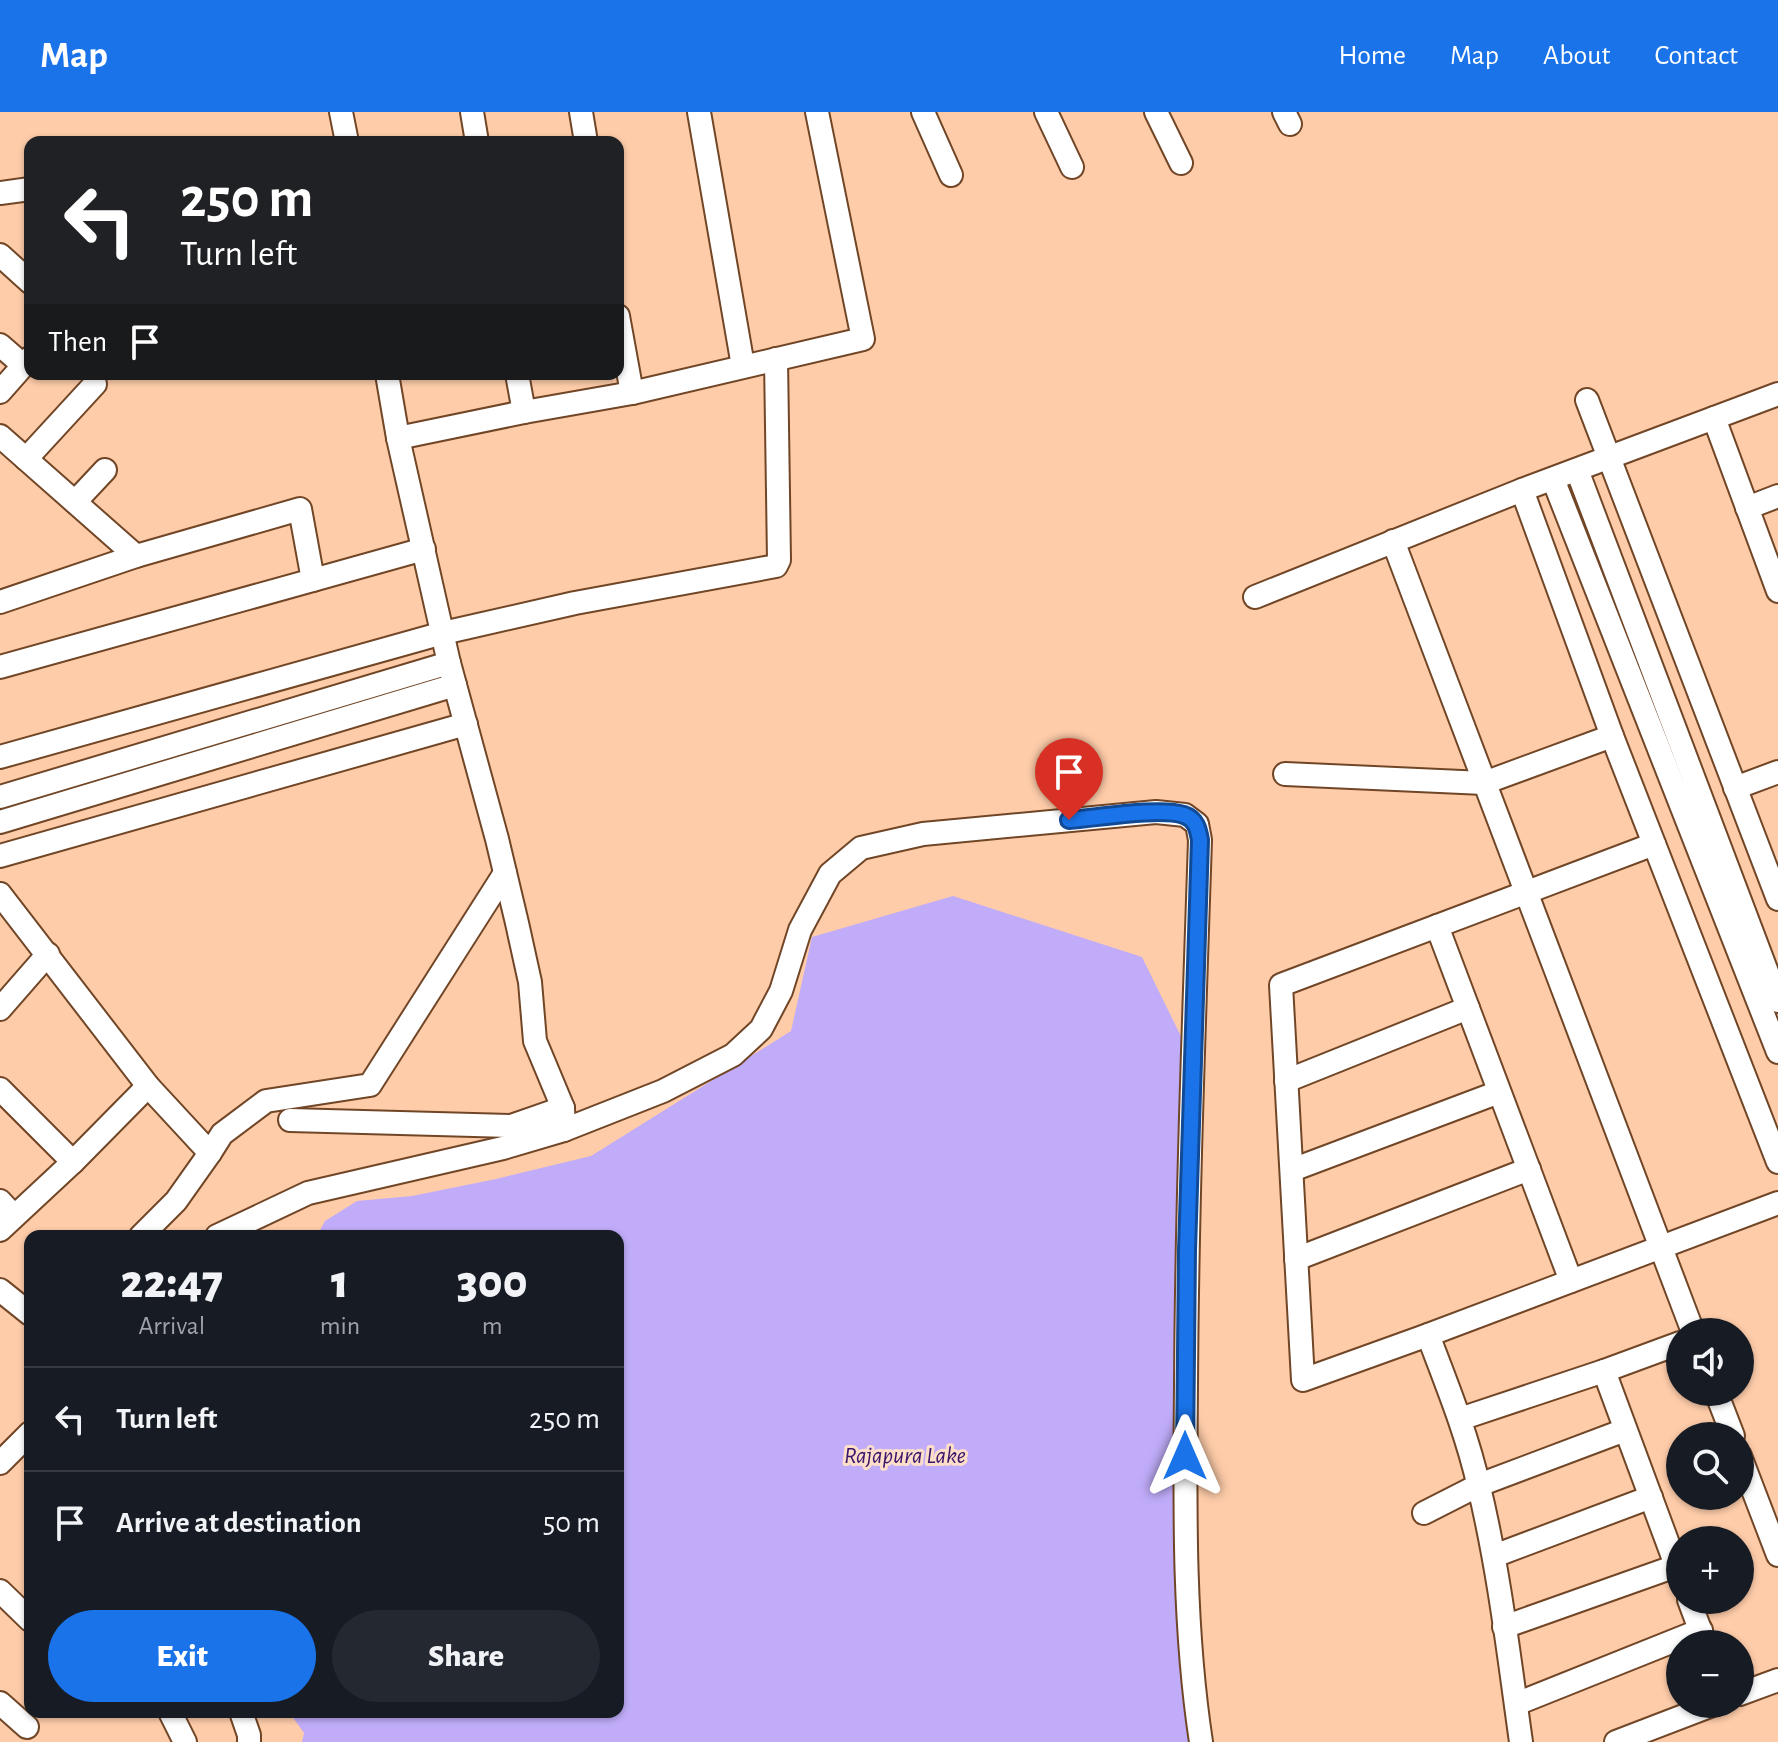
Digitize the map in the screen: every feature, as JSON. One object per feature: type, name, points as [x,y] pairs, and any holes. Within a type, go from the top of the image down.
[{"type":"street","points":[[341,112],[346,136]]},
{"type":"street","points":[[472,112],[476,136]]},
{"type":"street","points":[[581,112],[585,136]]},
{"type":"street","points":[[699,112],[743,366]]},
{"type":"street","points":[[398,438],[632,393],[863,339],[817,112]]},
{"type":"street","points":[[923,112],[951,175]]},
{"type":"street","points":[[1046,112],[1072,167]]},
{"type":"street","points":[[1156,112],[1181,163]]},
{"type":"street","points":[[0,193],[24,190]]},
{"type":"street","points":[[0,255],[24,277]]},
{"type":"street","points":[[0,345],[24,361]]},
{"type":"street","points":[[624,349],[632,393]]},
{"type":"street","points":[[0,757],[443,633],[575,603],[776,566],[779,560],[776,359]]},
{"type":"street","points":[[0,392],[24,364]]},
{"type":"street","points":[[388,380],[398,438],[449,663],[505,873],[530,982],[535,1041],[563,1119]]},
{"type":"street","points":[[518,380],[524,412]]},
{"type":"street","points":[[26,459],[95,384]]},
{"type":"street","points":[[1255,597],[1522,490],[1778,394]]},
{"type":"street","points":[[1587,400],[1778,899]]},
{"type":"street","points":[[1714,418],[1778,591]]},
{"type":"street","points":[[0,436],[136,556]]},
{"type":"street","points":[[75,502],[105,470]]},
{"type":"street","points":[[1577,470],[1778,1001]]},
{"type":"street","points":[[1553,479],[1778,1052]]},
{"type":"street","points":[[1522,490],[1612,736],[1778,1162]]},
{"type":"street","points":[[1747,508],[1778,496]]},
{"type":"street","points":[[0,602],[136,556],[300,509],[313,580]]},
{"type":"street","points":[[1393,541],[1688,1318]]},
{"type":"street","points":[[0,667],[424,549]]},
{"type":"street","points":[[0,797],[449,663]]},
{"type":"street","points":[[0,822],[455,685]]},
{"type":"street","points":[[0,856],[466,724]]},
{"type":"street","points":[[1285,774],[1484,783],[1612,736]]},
{"type":"street","points":[[1735,788],[1778,772]]},
{"type":"street","points":[[290,1120],[511,1126],[563,1119],[663,1091],[733,1055],[761,1029],[781,991],[800,930],[830,874],[861,848],[923,834],[1156,812],[1185,815],[1197,824],[1200,840],[1187,1250],[1185,1544],[1194,1698],[1201,1742]]},
{"type":"street","points":[[1654,844],[1281,985],[1303,1380],[1778,1203]]},
{"type":"street","points":[[147,1230],[176,1201],[222,1134],[266,1101],[370,1085],[505,873]]},
{"type":"street","points":[[0,894],[148,1086],[210,1153]]},
{"type":"street","points":[[1437,926],[1571,1281]]},
{"type":"street","points":[[0,1009],[48,954]]},
{"type":"street","points":[[1286,1081],[1468,1008]]},
{"type":"street","points":[[5,1216],[73,1162],[148,1086]]},
{"type":"street","points":[[0,1089],[73,1162]]},
{"type":"street","points":[[1292,1170],[1499,1092]]},
{"type":"street","points":[[230,1230],[308,1193],[503,1148],[563,1119]]},
{"type":"street","points":[[1296,1259],[1529,1169]]},
{"type":"street","points":[[0,1290],[24,1309]]},
{"type":"street","points":[[1428,1335],[1460,1419],[1479,1485],[1494,1556],[1521,1742]]},
{"type":"street","points":[[1460,1419],[1666,1348]]},
{"type":"street","points":[[1604,1371],[1666,1538]]},
{"type":"street","points":[[1424,1513],[1479,1485],[1625,1430]]},
{"type":"street","points":[[0,1463],[24,1439]]},
{"type":"street","points":[[1754,1492],[1778,1555]]},
{"type":"street","points":[[1494,1556],[1651,1497]]},
{"type":"street","points":[[1504,1627],[1666,1575]]},
{"type":"street","points":[[0,1591],[24,1614]]},
{"type":"street","points":[[1516,1704],[1666,1650]]},
{"type":"street","points":[[1754,1689],[1778,1680]]},
{"type":"street","points":[[0,1703],[26,1727]]},
{"type":"street","points":[[173,1718],[185,1742]]},
{"type":"street","points":[[243,1718],[249,1742]]},
{"type":"street","points":[[1616,1742],[1679,1718]]},
{"type":"water","name":"Rajapura Lake","points":[[953,896],[1142,957],[1199,1073],[1187,1321],[1202,1742],[302,1742],[304,1733],[293,1718],[624,1718],[624,1230],[320,1230],[325,1221],[357,1201],[412,1196],[591,1156],[791,1031],[812,937]]},
{"type":"route","points":[[1069,820],[1156,812],[1185,815],[1197,824],[1200,840],[1187,1250],[1185,1456]]}]
